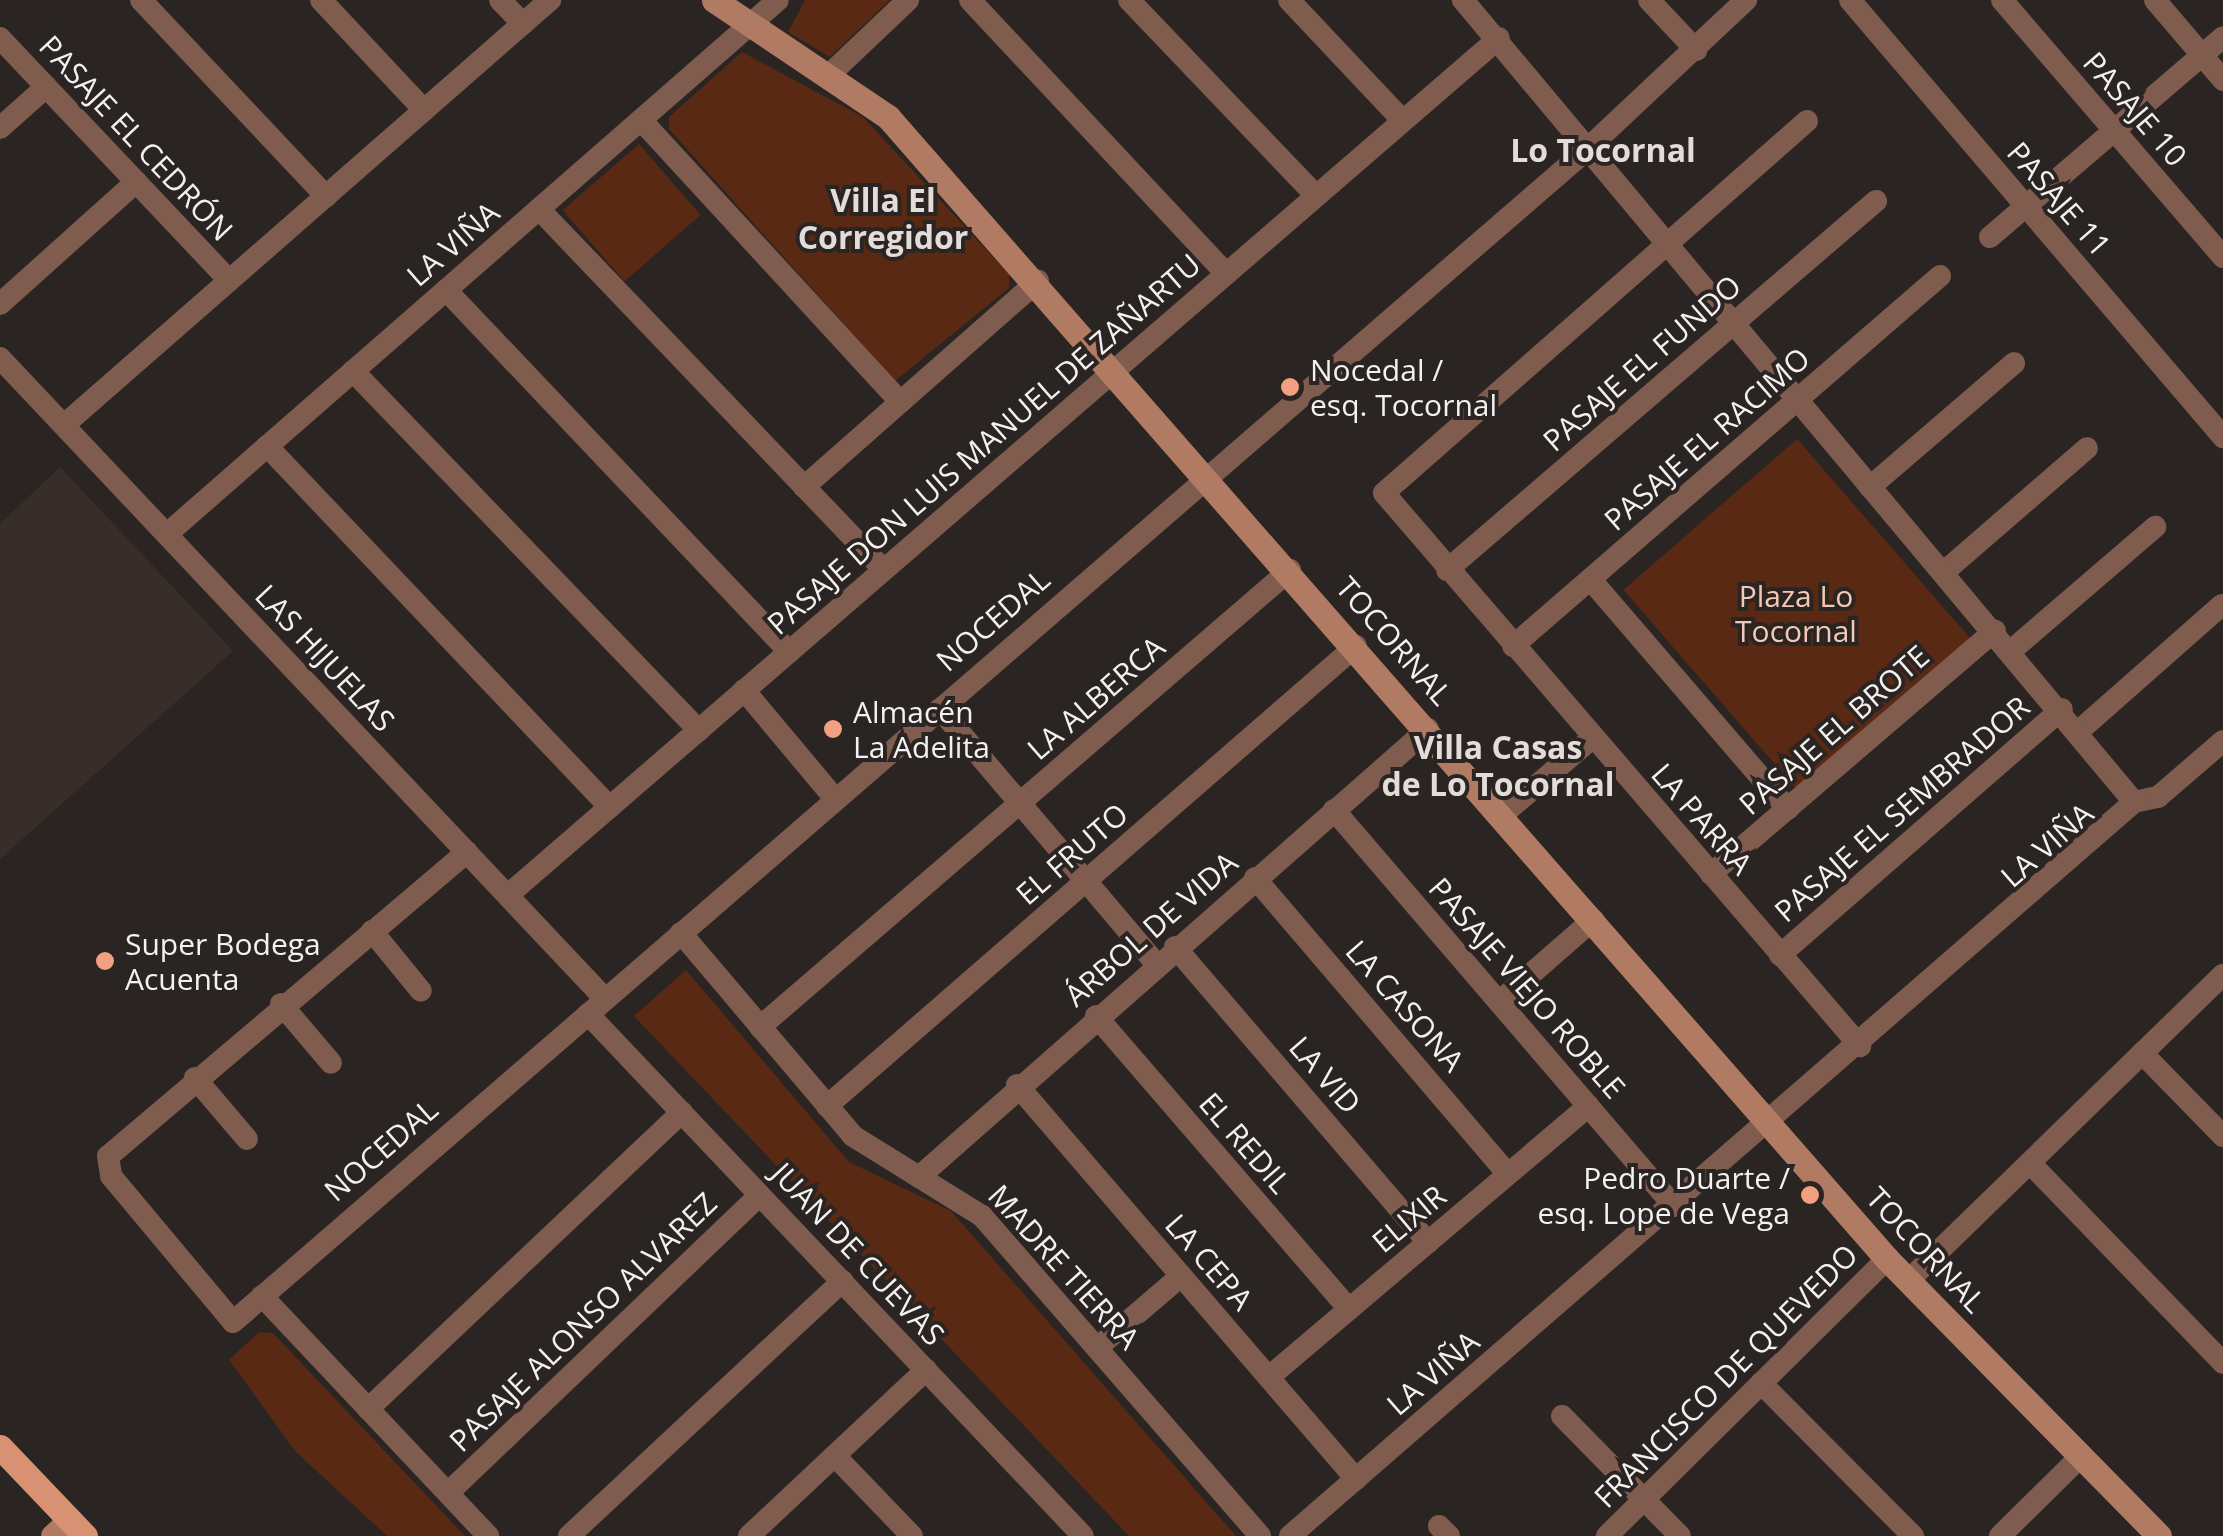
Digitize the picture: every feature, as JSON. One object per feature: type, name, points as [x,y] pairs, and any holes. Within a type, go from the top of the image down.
[{"type":"main road","points":[[0,1446],[68,1532]]},
{"type":"street","points":[[141,0],[326,196]]},
{"type":"street","points":[[320,0],[424,110]]},
{"type":"street","points":[[500,0],[523,24]]},
{"type":"street","points":[[64,425],[550,0]]},
{"type":"street","name":"TOCORNAL","points":[[714,0],[746,28],[830,75],[888,117],[1038,281],[1887,1259],[2159,1536]]},
{"type":"street","name":"LA VIÑA","points":[[167,534],[778,0]]},
{"type":"street","points":[[830,75],[908,0]]},
{"type":"street","points":[[970,0],[1226,274]]},
{"type":"street","points":[[1129,0],[1316,196]]},
{"type":"street","points":[[1289,0],[1403,121]]},
{"type":"street","name":"LA VIÑA","points":[[1290,1536],[1860,1046],[2134,802],[2012,650],[1582,153],[1499,38],[1463,0]]},
{"type":"street","points":[[1649,0],[1696,50]]},
{"type":"street","name":"NOCEDAL","points":[[195,1078],[107,1162],[232,1322],[1582,153],[1746,0]]},
{"type":"street","name":"PASAJE 11","points":[[1850,0],[2223,437]]},
{"type":"street","name":"PASAJE 10","points":[[2002,0],[2223,257]]},
{"type":"street","points":[[2154,0],[2223,80]]},
{"type":"street","points":[[1990,237],[2223,37]]},
{"type":"street","name":"PASAJE EL CEDRÓN","points":[[0,38],[229,280]]},
{"type":"street","name":"PASAJE DON LUIS MANUEL DE ZAÑARTU","points":[[508,895],[1499,38]]},
{"type":"street","points":[[0,128],[46,87]]},
{"type":"street","points":[[641,120],[900,402]]},
{"type":"street","points":[[1663,246],[1807,121]]},
{"type":"street","points":[[0,304],[136,182]]},
{"type":"street","name":"PASAJE EL FUNDO","points":[[1447,570],[1876,201]]},
{"type":"street","points":[[538,209],[884,570]]},
{"type":"street","name":"LA PARRA","points":[[1663,246],[1384,493],[1860,1046]]},
{"type":"street","name":"PASAJE EL RACIMO","points":[[1513,646],[1940,276]]},
{"type":"street","points":[[804,486],[1038,281]]},
{"type":"street","points":[[446,290],[789,652]]},
{"type":"street","name":"LAS HIJUELAS","points":[[0,358],[508,895],[597,1006]]},
{"type":"street","points":[[1870,487],[2014,363]]},
{"type":"street","points":[[354,371],[699,730]]},
{"type":"street","points":[[267,446],[610,807]]},
{"type":"street","points":[[1944,572],[2088,448]]},
{"type":"street","points":[[2012,650],[2155,527]]},
{"type":"street","name":"LA ALBERCA","points":[[760,1027],[1290,570]]},
{"type":"street","points":[[1590,580],[1788,809]]},
{"type":"street","points":[[2080,730],[2222,606]]},
{"type":"street","name":"PASAJE EL BROTE","points":[[1711,874],[1995,631]]},
{"type":"street","name":"EL FRUTO","points":[[827,1106],[1356,646]]},
{"type":"street","points":[[744,690],[836,800]]},
{"type":"street","points":[[940,709],[1156,964]]},
{"type":"street","name":"PASAJE EL SEMBRADOR","points":[[1780,954],[2062,709]]},
{"type":"street","name":"ÁRBOL DE VIDA","points":[[918,1177],[1017,1085],[1428,729]]},
{"type":"street","points":[[1502,815],[1592,738]]},
{"type":"street","points":[[2134,802],[2158,797],[2223,740]]},
{"type":"street","name":"PASAJE VIEJO ROBLE","points":[[1334,810],[1674,1206]]},
{"type":"street","points":[[247,1139],[195,1078],[467,852]]},
{"type":"street","name":"LA CASONA","points":[[1255,878],[1508,1174]]},
{"type":"street","points":[[1499,1002],[1593,920]]},
{"type":"street","points":[[372,931],[420,990]]},
{"type":"street","name":"MADRE TIERRA","points":[[681,934],[868,1149],[982,1216],[1260,1536]]},
{"type":"street","name":"LA VID","points":[[1176,948],[1428,1242]]},
{"type":"street","points":[[1908,1281],[2223,974]]},
{"type":"street","points":[[281,1004],[331,1064]]},
{"type":"street","name":"JUAN DE CUEVAS","points":[[597,1006],[682,1112],[1084,1536]]},
{"type":"street","name":"EL REDIL","points":[[1096,1016],[1349,1309]]},
{"type":"street","points":[[2142,1053],[2223,1136]]},
{"type":"street","name":"LA CEPA","points":[[1017,1085],[1356,1479]]},
{"type":"street","name":"ELIXIR","points":[[1269,1377],[1588,1106]]},
{"type":"street","points":[[368,1409],[682,1112]]},
{"type":"street","points":[[2030,1163],[2223,1363]]},
{"type":"street","name":"PASAJE ALONSO ALVAREZ","points":[[448,1493],[760,1195]]},
{"type":"street","name":"FRANCISCO DE QUEVEDO","points":[[1607,1536],[1887,1259]]},
{"type":"street","points":[[1097,1348],[1182,1276]]},
{"type":"street","points":[[569,1536],[842,1281]]},
{"type":"street","points":[[262,1296],[488,1536]]},
{"type":"street","points":[[750,1536],[926,1370]]},
{"type":"street","points":[[1761,1383],[1913,1536]]},
{"type":"street","points":[[1562,1416],[1680,1536]]},
{"type":"street","points":[[835,1456],[912,1536]]},
{"type":"street","points":[[2000,1536],[2080,1456]]},
{"type":"shaded area","points":[[60,467],[233,651],[0,859],[0,524]]},
{"type":"green space","points":[[805,0],[890,0],[830,57],[788,32]]},
{"type":"green space","points":[[742,52],[863,117],[1009,274],[1009,288],[895,381],[669,129],[669,117]]},
{"type":"green space","points":[[639,144],[701,215],[624,281],[563,210]]},
{"type":"green space","name":"Plaza Lo Tocornal","points":[[1797,439],[1971,639],[1797,790],[1623,590]]},
{"type":"green space","points":[[686,970],[849,1162],[951,1211],[1236,1536],[1129,1536],[634,1016]]},
{"type":"green space","points":[[259,1332],[273,1333],[465,1536],[387,1536],[296,1452],[229,1360]]},
{"type":"place","name":"Nocedal / esq. Tocornal","points":[[1290,387]]},
{"type":"place","name":"Almacén La Adelita","points":[[833,729]]},
{"type":"place","name":"Super Bodega Acuenta","points":[[105,961]]},
{"type":"place","name":"Pedro Duarte / esq. Lope de Vega","points":[[1810,1195]]},
{"type":"district","name":"Lo Tocornal","points":[[1603,150]]},
{"type":"district","name":"Villa El Corregidor","points":[[883,220]]},
{"type":"district","name":"Villa Casas de Lo Tocornal","points":[[1498,766]]}]
